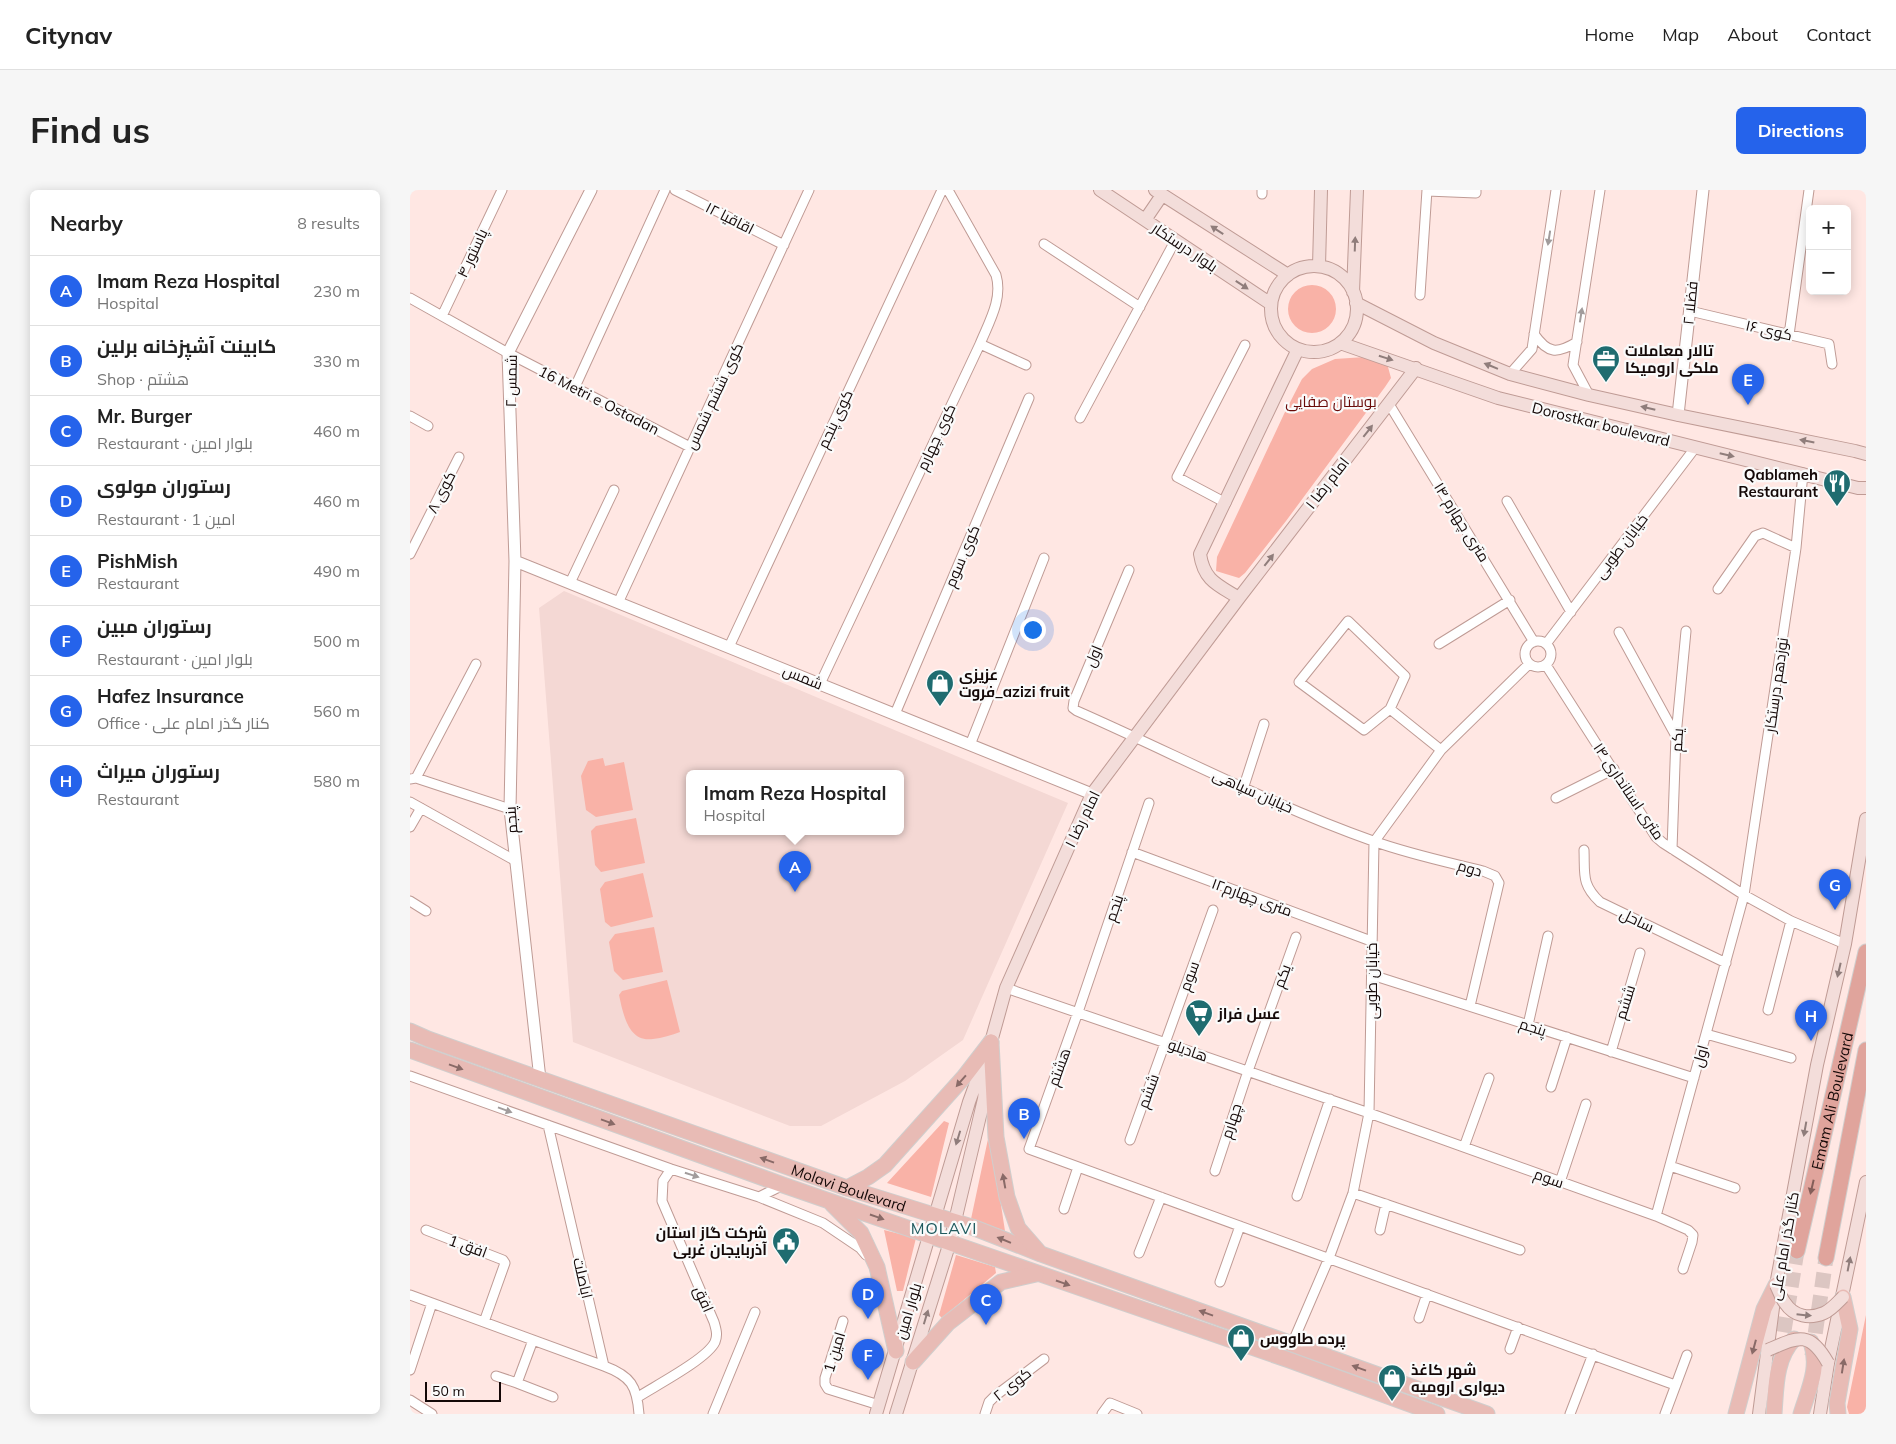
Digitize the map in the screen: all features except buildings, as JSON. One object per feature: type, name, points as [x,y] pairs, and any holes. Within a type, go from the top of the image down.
[{"type":"highway","name":"Emam Ali Boulevard","points":[[1797,1251],[1866,952]]},
{"type":"highway","name":"Emam Ali Boulevard","points":[[1826,1258],[1866,1050]]},
{"type":"main road","name":"بلوار درستکار","points":[[1100,190],[1271,304]]},
{"type":"main road","points":[[1319,266],[1322,190]]},
{"type":"main road","points":[[1355,298],[1348,283],[1340,275],[1330,269],[1308,266],[1288,275],[1280,283],[1274,293],[1271,315],[1274,326],[1288,343],[1298,349],[1308,351],[1320,351],[1340,343],[1353,325],[1356,314],[1356,190]]},
{"type":"main road","name":"بلوار درستکار","points":[[1160,192],[1288,275]]},
{"type":"main road","points":[[1145,220],[1160,192]]},
{"type":"main road","name":"Dorostkar boulevard","points":[[1355,298],[1434,343],[1510,374],[1589,395],[1678,415],[1862,451]]},
{"type":"main road","name":"Dorostkar boulevard","points":[[1340,343],[1498,398],[1863,490]]},
{"type":"main road","points":[[1239,598],[1211,580],[1202,567],[1200,554],[1298,349]]},
{"type":"main road","name":"امام رضا ۱","points":[[931,1236],[935,1215],[969,1102],[1006,988],[1092,794],[1239,598],[1416,368]]},
{"type":"main road","name":"کنار گذر امام علی","points":[[1759,1414],[1776,1285],[1816,1065],[1845,944],[1866,819]]},
{"type":"main road","name":"Molavi Boulevard","points":[[410,1030],[428,1039],[847,1188],[955,1222],[1487,1414]]},
{"type":"main road","points":[[416,1053],[428,1039]]},
{"type":"main road","points":[[847,1188],[885,1166],[964,1077],[990,1042]]},
{"type":"main road","points":[[990,1042],[996,1137],[1007,1196],[1018,1228],[1041,1254]]},
{"type":"main road","name":"امام رضا ۱","points":[[950,1242],[984,1099],[990,1042]]},
{"type":"main road","name":"Molavi Boulevard","points":[[416,1053],[783,1185],[1289,1360],[1437,1414]]},
{"type":"main road","points":[[1820,1414],[1828,1363],[1866,1182]]},
{"type":"main road","points":[[830,1201],[861,1233],[877,1267],[896,1352]]},
{"type":"main road","name":"بلوار امین","points":[[878,1410],[931,1236]]},
{"type":"main road","name":"بلوار امین","points":[[896,1414],[950,1242]]},
{"type":"main road","points":[[912,1362],[948,1323],[1001,1282],[1036,1274]]},
{"type":"main road","points":[[1776,1285],[1784,1303],[1794,1313],[1801,1316],[1825,1313],[1843,1297]]},
{"type":"main road","points":[[1736,1414],[1764,1309],[1776,1285]]},
{"type":"main road","points":[[1838,1414],[1837,1403],[1850,1329],[1843,1297]]},
{"type":"main road","points":[[1768,1350],[1794,1339],[1811,1342],[1820,1349],[1828,1363]]},
{"type":"main road","points":[[1774,1414],[1776,1384],[1781,1357],[1785,1348],[1794,1339]]},
{"type":"main road","points":[[1801,1414],[1816,1364],[1811,1342]]},
{"type":"street","name":"پاستور ۴","points":[[442,316],[502,190]]},
{"type":"street","name":"شمس ۲","points":[[514,561],[508,353],[591,190]]},
{"type":"street","points":[[575,387],[664,190]]},
{"type":"street","name":"اقاقیا ۱۲","points":[[676,190],[784,245]]},
{"type":"street","name":"کوی ششم شمس","points":[[618,603],[809,190]]},
{"type":"street","name":"کوی پنجم","points":[[728,647],[942,190]]},
{"type":"street","name":"کوی چهارم","points":[[820,684],[980,344],[999,297],[999,285],[996,275],[948,190]]},
{"type":"street","points":[[1420,295],[1427,190],[1476,192]]},
{"type":"street","points":[[1510,374],[1532,349],[1556,190]]},
{"type":"street","points":[[1589,395],[1573,365],[1600,190]]},
{"type":"street","name":"فضلا ۲","points":[[1678,415],[1703,190]]},
{"type":"street","points":[[1789,335],[1809,190]]},
{"type":"street","points":[[1080,418],[1175,241]]},
{"type":"street","points":[[1044,244],[1140,307]]},
{"type":"street","name":"16 Metri e Ostadan","points":[[410,298],[508,353],[690,447]]},
{"type":"street","name":"کوی ۱۶","points":[[1690,311],[1829,344],[1832,364]]},
{"type":"street","points":[[1534,334],[1542,345],[1552,351],[1564,350],[1577,342]]},
{"type":"street","points":[[980,344],[1026,365]]},
{"type":"street","points":[[1226,503],[1177,477],[1245,345]]},
{"type":"street","name":"کوی سوم","points":[[895,714],[1029,398]]},
{"type":"street","name":"۱۴ متری چهارم","points":[[1389,404],[1534,642]]},
{"type":"street","points":[[410,416],[428,426]]},
{"type":"street","name":"خیابان طوبی","points":[[1546,644],[1695,448]]},
{"type":"street","name":"کوی ۸","points":[[410,554],[459,457]]},
{"type":"street","name":"نوزدهم درستکار","points":[[1744,896],[1796,548],[1803,474]]},
{"type":"street","points":[[570,583],[614,490]]},
{"type":"street","points":[[1507,502],[1571,612]]},
{"type":"street","points":[[1718,589],[1755,536],[1763,533],[1796,548]]},
{"type":"street","points":[[970,745],[1044,558]]},
{"type":"street","name":"شمس","points":[[514,561],[1092,794]]},
{"type":"street","name":"پنجم","points":[[514,561],[510,809],[514,860],[540,1078]]},
{"type":"street","name":"اول","points":[[1129,570],[1074,701],[1074,708],[1135,736]]},
{"type":"street","points":[[1439,644],[1510,600]]},
{"type":"street","points":[[1348,621],[1405,676],[1390,709],[1364,730],[1299,682],[1348,621]]},
{"type":"street","name":"یکم","points":[[1672,849],[1676,736],[1686,631]]},
{"type":"street","points":[[1619,632],[1676,736]]},
{"type":"street","points":[[1534,642],[1546,644],[1550,648],[1551,654],[1550,660],[1546,665],[1534,667],[1529,664],[1525,652],[1528,646],[1534,642]]},
{"type":"street","points":[[476,664],[413,778],[510,809]]},
{"type":"street","points":[[1374,842],[1441,750],[1529,664]]},
{"type":"street","name":"۱۴ متری استانداری","points":[[1546,665],[1656,837],[1744,896],[1791,921],[1845,944]]},
{"type":"street","points":[[1390,709],[1441,750]]},
{"type":"street","points":[[1243,789],[1264,724]]},
{"type":"street","name":"خیابان سپاهی","points":[[1135,736],[1243,789],[1374,842]]},
{"type":"street","points":[[1556,798],[1614,769]]},
{"type":"street","points":[[410,802],[514,860]]},
{"type":"street","name":"پنجم","points":[[1078,1012],[1149,803]]},
{"type":"street","points":[[410,827],[421,808]]},
{"type":"street","name":"خیابان طوبی","points":[[1292,1344],[1329,1258],[1352,1193],[1369,1113],[1374,842]]},
{"type":"street","name":"دوم","points":[[1374,842],[1483,871],[1495,876],[1499,883],[1470,1006]]},
{"type":"street","name":"ساحل","points":[[1584,850],[1585,880],[1588,892],[1600,902],[1726,962]]},
{"type":"street","name":"۱۲متری چهارم","points":[[1132,852],[1371,941]]},
{"type":"street","name":"اول","points":[[1656,1216],[1744,896]]},
{"type":"street","points":[[410,901],[426,911]]},
{"type":"street","name":"سوم","points":[[1165,1042],[1213,910]]},
{"type":"street","points":[[1768,1010],[1791,921]]},
{"type":"street","points":[[1528,1025],[1548,936]]},
{"type":"street","name":"یکم","points":[[1248,1071],[1296,938]]},
{"type":"street","name":"ششم","points":[[1610,1052],[1640,953]]},
{"type":"street","name":"پنجم","points":[[1372,975],[1694,1078]]},
{"type":"street","name":"هادیلو","points":[[1006,988],[1369,1113]]},
{"type":"street","name":"هشتم","points":[[1078,1012],[1029,1149],[1078,1167]]},
{"type":"street","points":[[1706,1034],[1791,1058]]},
{"type":"street","points":[[1551,1087],[1567,1038]]},
{"type":"street","name":"ششم","points":[[1130,1140],[1165,1042]]},
{"type":"street","name":"چهارم","points":[[1215,1171],[1248,1071]]},
{"type":"street","points":[[410,1076],[548,1126],[758,1198],[823,1223],[860,1248],[877,1267]]},
{"type":"street","points":[[1464,1147],[1489,1078]]},
{"type":"street","points":[[1297,1196],[1330,1099]]},
{"type":"street","points":[[1560,1182],[1586,1104]]},
{"type":"street","name":"سوم","points":[[1369,1113],[1656,1216],[1688,1230],[1693,1236],[1683,1269]]},
{"type":"street","name":"اباصلت","points":[[548,1126],[604,1366]]},
{"type":"street","points":[[1670,1166],[1735,1188]]},
{"type":"street","points":[[1064,1209],[1078,1167],[1676,1385]]},
{"type":"street","name":"افق","points":[[638,1397],[694,1363],[715,1343],[717,1334],[714,1322],[662,1201],[663,1181],[671,1169]]},
{"type":"street","points":[[758,1198],[783,1185]]},
{"type":"street","points":[[1352,1193],[1520,1250]]},
{"type":"street","points":[[1139,1253],[1161,1197]]},
{"type":"street","points":[[1380,1230],[1386,1204]]},
{"type":"street","points":[[1220,1282],[1240,1226]]},
{"type":"street","name":"افق 1","points":[[426,1230],[503,1260],[505,1263],[484,1322]]},
{"type":"street","points":[[1419,1318],[1427,1294]]},
{"type":"street","points":[[410,1295],[621,1372],[633,1386],[638,1397],[639,1414]]},
{"type":"street","points":[[410,1370],[432,1303]]},
{"type":"street","points":[[713,1414],[755,1312]]},
{"type":"street","name":"امین 1","points":[[843,1321],[825,1378],[825,1384],[828,1389],[878,1410]]},
{"type":"street","points":[[1510,1349],[1518,1327]]},
{"type":"street","points":[[517,1383],[533,1340]]},
{"type":"street","points":[[1570,1414],[1593,1354]]},
{"type":"street","points":[[1665,1414],[1687,1355]]},
{"type":"street","name":"کوی ۲","points":[[985,1414],[989,1402],[995,1396],[1044,1359]]},
{"type":"street","points":[[496,1376],[553,1397]]},
{"type":"street","points":[[410,1400],[432,1414]]},
{"type":"street","points":[[1102,1414],[1110,1403],[1137,1414]]},
{"type":"shaded area","points":[[564,591],[1068,803],[963,1040],[905,1081],[821,1126],[790,1126],[573,1042],[539,608]]},
{"type":"green space","points":[[1312,285],[1321,287],[1329,292],[1334,300],[1336,309],[1334,318],[1329,326],[1321,331],[1312,333],[1303,331],[1295,326],[1290,318],[1288,309],[1290,300],[1295,292],[1303,287]]},
{"type":"green space","name":"بوستان صفایی","points":[[1365,357],[1383,360],[1388,367],[1391,378],[1385,387],[1245,573],[1239,578],[1216,571],[1217,557],[1302,379],[1312,369],[1335,359]]},
{"type":"green space","points":[[603,758],[605,766],[624,762],[633,810],[596,817],[586,810],[581,776],[588,761]]},
{"type":"green space","points":[[636,818],[645,863],[601,872],[595,865],[591,831],[596,826]]},
{"type":"green space","points":[[643,873],[653,917],[611,927],[605,922],[600,889],[605,882]]},
{"type":"green space","points":[[654,927],[663,972],[623,980],[614,971],[609,942],[615,934]]},
{"type":"green space","points":[[667,980],[680,1032],[653,1039],[645,1039],[638,1036],[632,1032],[628,1025],[619,995],[622,991]]},
{"type":"green space","points":[[944,1121],[949,1123],[931,1197],[887,1183]]},
{"type":"green space","points":[[988,1139],[991,1140],[1005,1231],[971,1219]]},
{"type":"green space","points":[[884,1230],[916,1238],[903,1291],[897,1291]]},
{"type":"green space","points":[[956,1255],[995,1267],[996,1273],[942,1318],[939,1315]]},
{"type":"green space","points":[[1866,1315],[1866,1414],[1849,1414],[1847,1407]]},
{"type":"tunnel","points":[[1780,1355],[1797,1251]]},
{"type":"tunnel","points":[[1812,1356],[1826,1258]]},
{"type":"place","name":"تالار معاملات ملکی ارومیکا","points":[[1606,383]]},
{"type":"place","name":"PishMish","points":[[1748,405]]},
{"type":"place","name":"Qablameh Restaurant","points":[[1837,507]]},
{"type":"place","name":"عزیزی فروت_azizi fruit","points":[[940,707]]},
{"type":"place","name":"Imam Reza Hospital","points":[[795,892]]},
{"type":"place","name":"Hafez Insurance","points":[[1835,910]]},
{"type":"place","name":"عسل فراز","points":[[1199,1037]]},
{"type":"place","name":"رستوران میراث","points":[[1811,1041]]},
{"type":"place","name":"کابینت آشپزخانه برلین","points":[[1024,1139]]},
{"type":"place","name":"شرکت گاز استان آذربایجان غربی","points":[[786,1265]]},
{"type":"place","name":"رستوران مولوی","points":[[868,1319]]},
{"type":"place","name":"Mr. Burger","points":[[986,1325]]},
{"type":"place","name":"پرده طاووس","points":[[1241,1362]]},
{"type":"place","name":"رستوران مبین","points":[[868,1380]]},
{"type":"place","name":"شهر کاغذ دیواری ارومیه","points":[[1392,1402]]},
{"type":"district","name":"MOLAVI","points":[[944,1228]]}]
